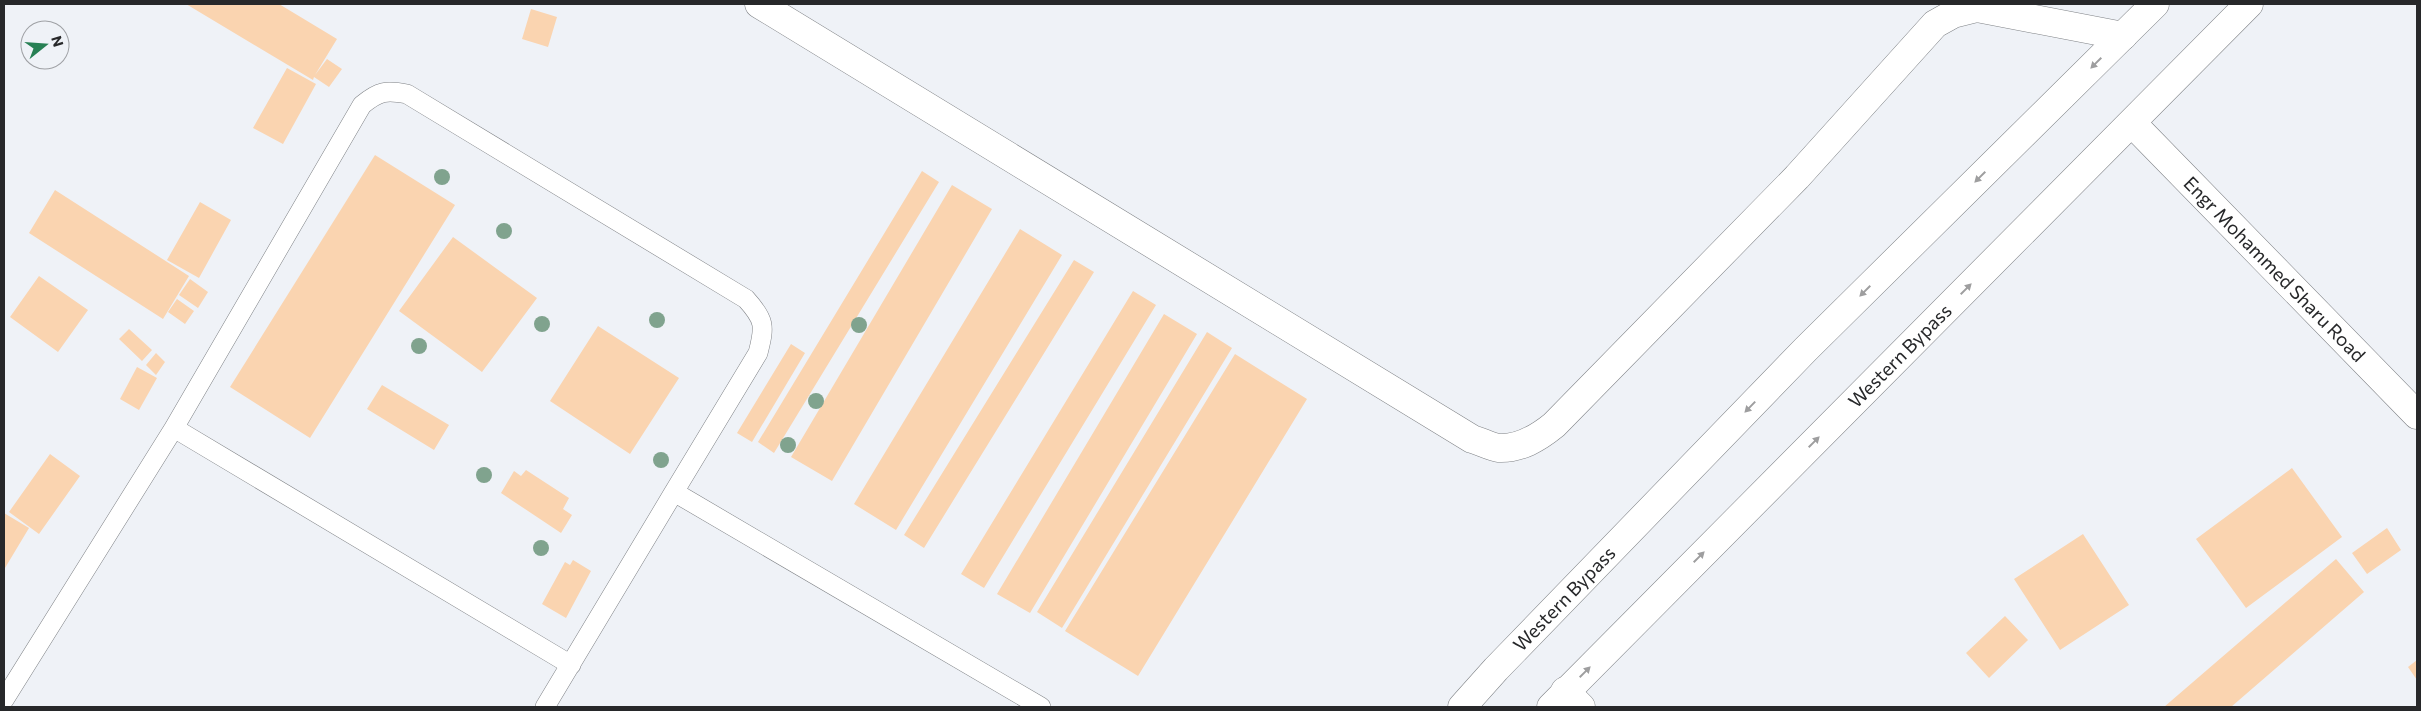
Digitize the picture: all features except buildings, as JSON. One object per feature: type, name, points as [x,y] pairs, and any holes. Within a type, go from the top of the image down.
[{"type":"street","points":[[759,4],[1472,438],[1498,448],[1517,446],[1536,439],[1554,425],[1797,177],[1935,24],[1953,14],[1977,8],[2123,36]]},
{"type":"street","name":"Western Bypass","points":[[1462,707],[1496,669],[1806,349],[2155,4]]},
{"type":"street","name":"Western Bypass","points":[[1566,702],[2249,4]]},
{"type":"street","name":"Engr Mohammed Sharu Road","points":[[2132,123],[2417,415]]},
{"type":"lane","points":[[4,700],[174,428],[362,105],[375,94],[390,91],[407,94],[746,299],[760,314],[764,333],[758,353],[545,707]]},
{"type":"lane","points":[[174,428],[570,665]]},
{"type":"lane","points":[[674,492],[1041,707]]}]
